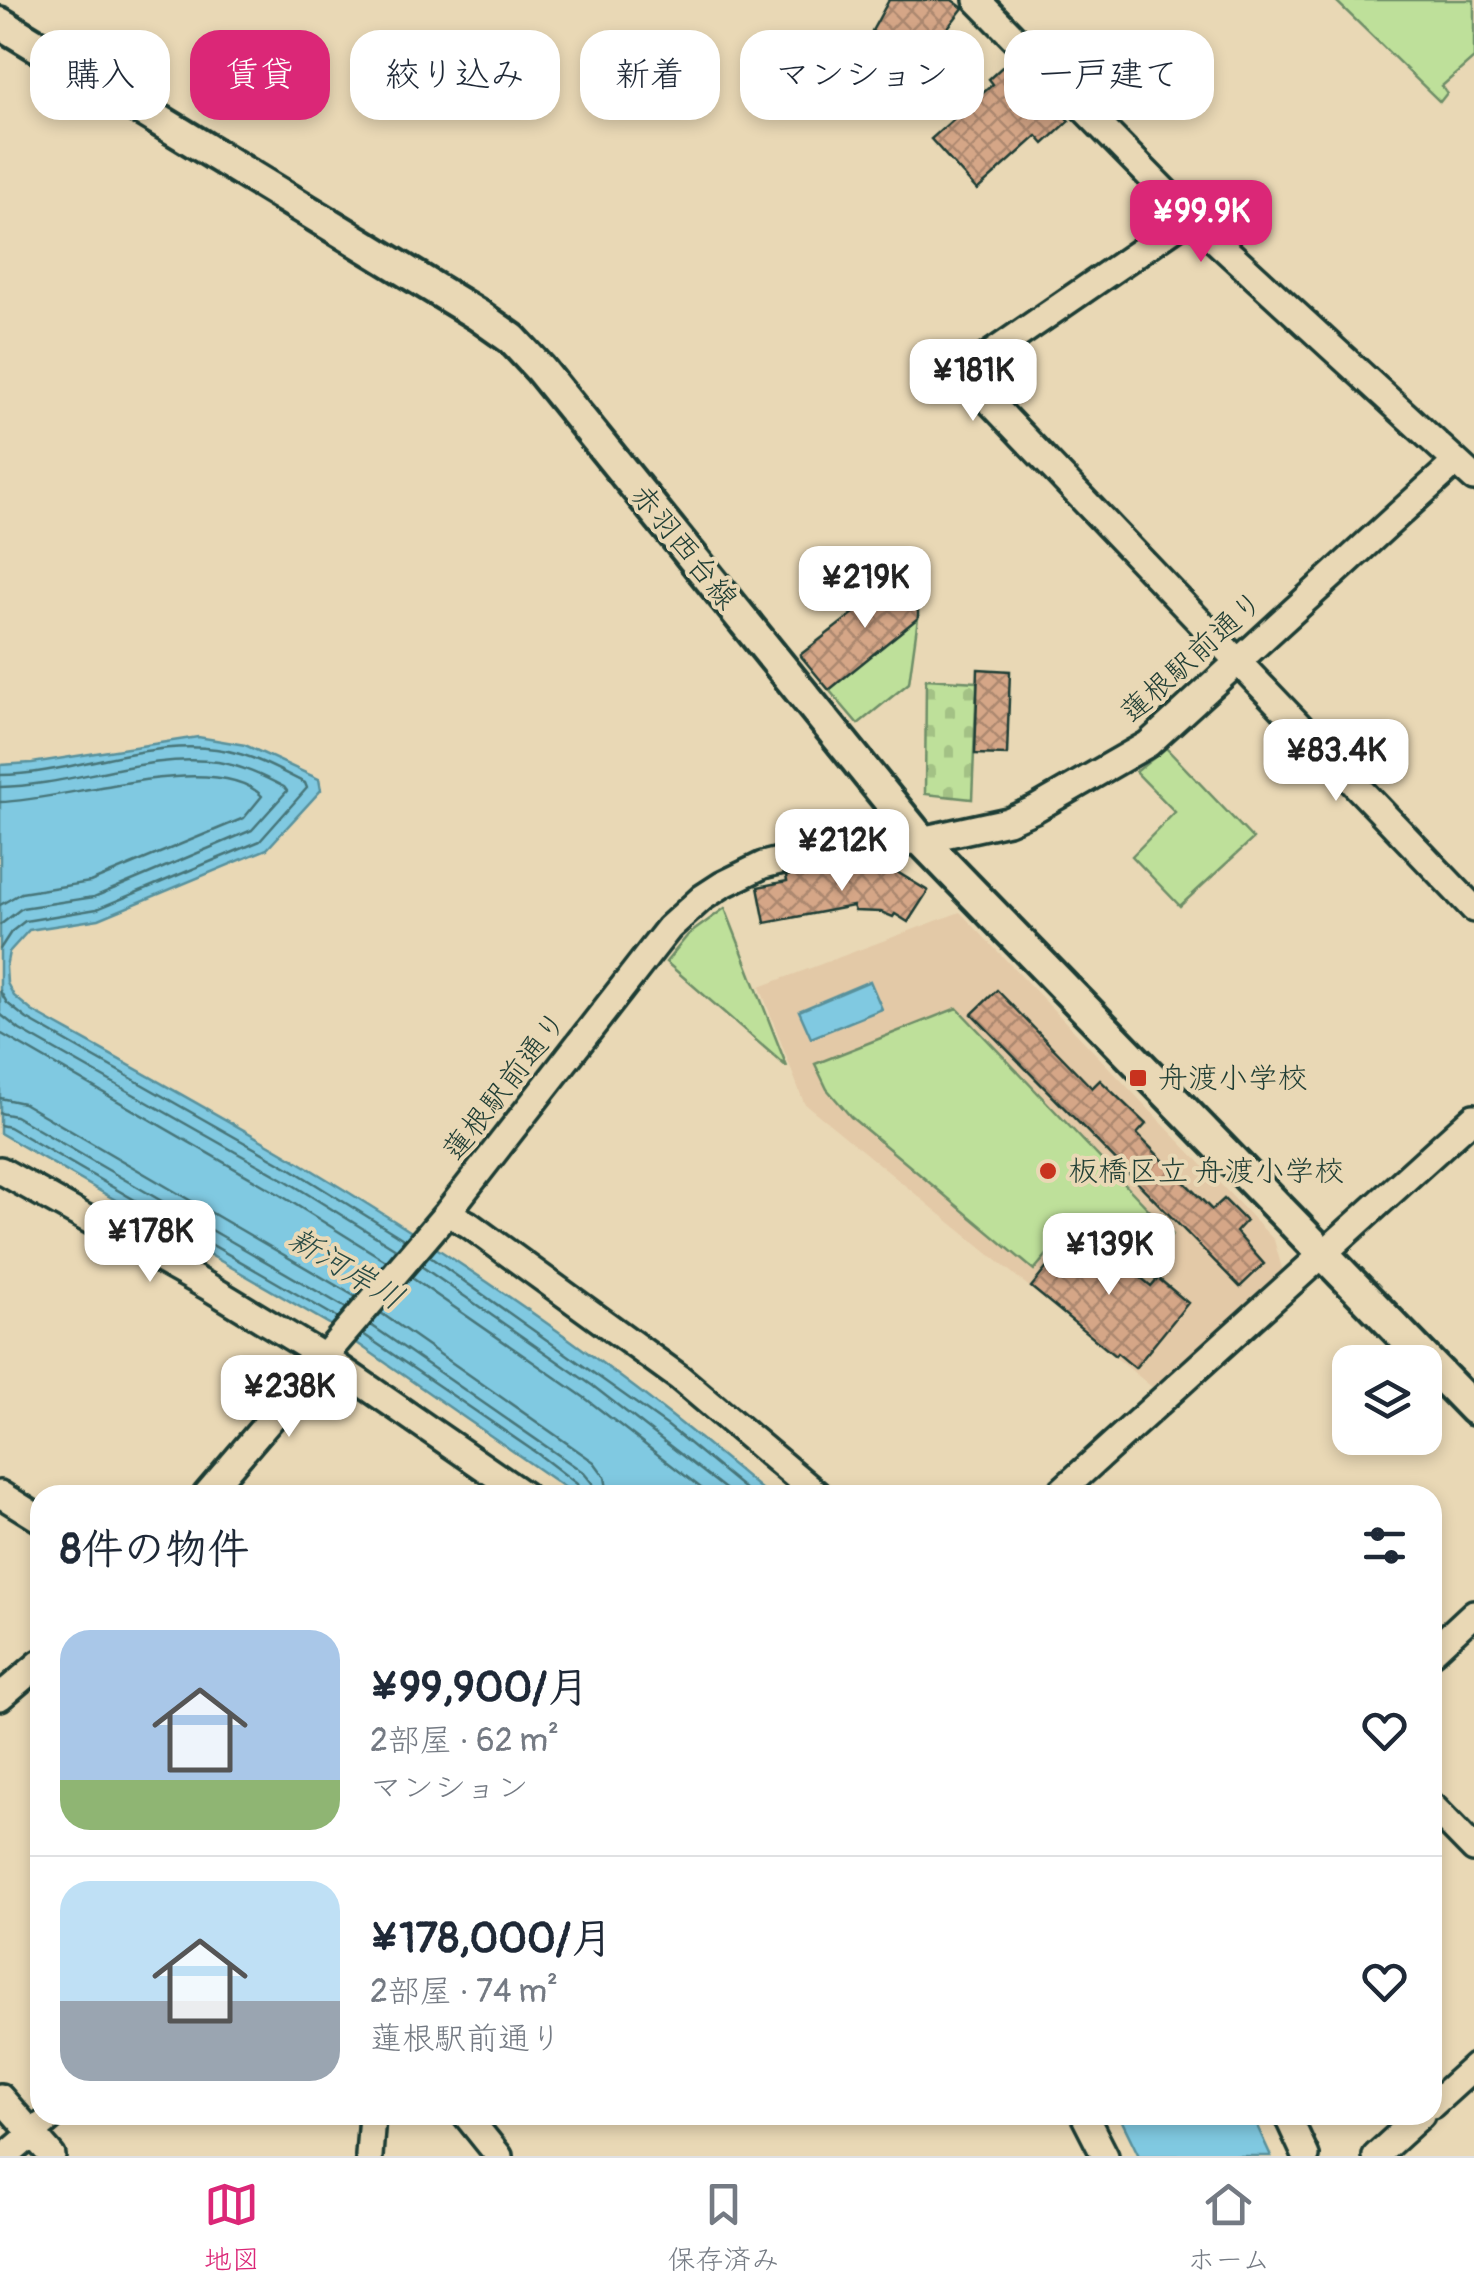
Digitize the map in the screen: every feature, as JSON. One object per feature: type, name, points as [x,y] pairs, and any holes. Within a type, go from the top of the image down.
[{"type":"main road","name":"赤羽西台線","points":[[0,24],[512,339],[920,840],[1474,1409]]},
{"type":"street","points":[[977,0],[1190,217],[1465,470]]},
{"type":"street","points":[[1190,217],[982,360],[972,383],[1474,908]]},
{"type":"street","name":"蓮根駅前通り","points":[[327,1353],[444,1217],[669,928],[702,898],[742,875],[786,858],[920,840],[1008,821],[1034,810],[1148,744],[1238,660],[1465,470]]},
{"type":"street","points":[[1068,1485],[1474,1117]]},
{"type":"street","points":[[0,1170],[327,1353],[510,1485]]},
{"type":"street","points":[[444,1217],[468,1224],[680,1378],[806,1485]]},
{"type":"street","points":[[224,1485],[327,1353]]},
{"type":"street","points":[[0,1494],[30,1513]]},
{"type":"street","points":[[1442,1643],[1474,1613]]},
{"type":"street","points":[[0,1698],[30,1672]]},
{"type":"street","points":[[1442,1816],[1474,1849]]},
{"type":"street","points":[[1442,2096],[1474,2067]]},
{"type":"street","points":[[0,2097],[52,2156]]},
{"type":"street","points":[[6,2156],[42,2125]]},
{"type":"street","points":[[369,2156],[371,2125]]},
{"type":"street","points":[[474,2125],[499,2156]]},
{"type":"street","points":[[1089,2125],[1105,2156]]},
{"type":"street","points":[[1292,2125],[1306,2156]]},
{"type":"street","points":[[1376,2156],[1410,2125]]},
{"type":"shaded area","name":"板橋区立 舟渡小学校","points":[[960,912],[1274,1240],[1283,1272],[1158,1392],[804,1103],[760,987]]},
{"type":"green space","points":[[1335,0],[1474,0],[1474,58],[1442,86],[1447,93],[1440,102]]},
{"type":"green space","points":[[918,618],[909,683],[858,724],[829,690]]},
{"type":"green space","points":[[926,679],[977,682],[972,799],[925,794]]},
{"type":"green space","points":[[1166,748],[1253,839],[1180,906],[1132,856],[1175,812],[1136,772]]},
{"type":"green space","points":[[725,908],[787,1067],[666,962],[688,935]]},
{"type":"green space","points":[[957,1008],[1172,1234],[1142,1271],[1077,1219],[1034,1270],[851,1117],[827,1089],[815,1064]]},
{"type":"water","name":"新河岸川","points":[[198,737],[245,745],[319,779],[321,790],[267,849],[99,919],[29,930],[9,952],[7,983],[14,996],[32,1011],[297,1161],[480,1277],[598,1360],[756,1485],[562,1485],[331,1325],[0,1133],[0,765]]},
{"type":"water","points":[[870,981],[882,1009],[811,1038],[799,1011]]},
{"type":"water","points":[[1124,2125],[1257,2125],[1271,2156],[1139,2156]]},
{"type":"building","points":[[889,0],[952,0],[963,8],[946,30],[873,30]]},
{"type":"building","points":[[1004,65],[1004,120],[1069,121],[1044,144],[1037,136],[977,190],[931,139],[952,120],[984,120],[984,92],[993,84],[989,79]]},
{"type":"building","points":[[918,563],[918,618],[829,690],[800,655]]},
{"type":"building","points":[[978,669],[1010,671],[1007,755],[975,754]]},
{"type":"building","points":[[867,865],[892,869],[928,891],[908,922],[895,914],[893,917],[881,912],[855,911],[853,906],[765,923],[758,887],[787,881],[786,876],[806,871],[807,877]]},
{"type":"building","points":[[997,990],[1092,1088],[1100,1080],[1146,1124],[1137,1134],[1212,1210],[1224,1199],[1246,1221],[1236,1232],[1264,1264],[1240,1287],[972,1014]]},
{"type":"building","points":[[1080,1227],[1151,1286],[1158,1278],[1188,1303],[1135,1368],[1031,1287]]},
{"type":"place","name":"舟渡小学校","points":[[1138,1078]]},
{"type":"place","name":"板橋区立 舟渡小学校","points":[[1048,1171]]}]
